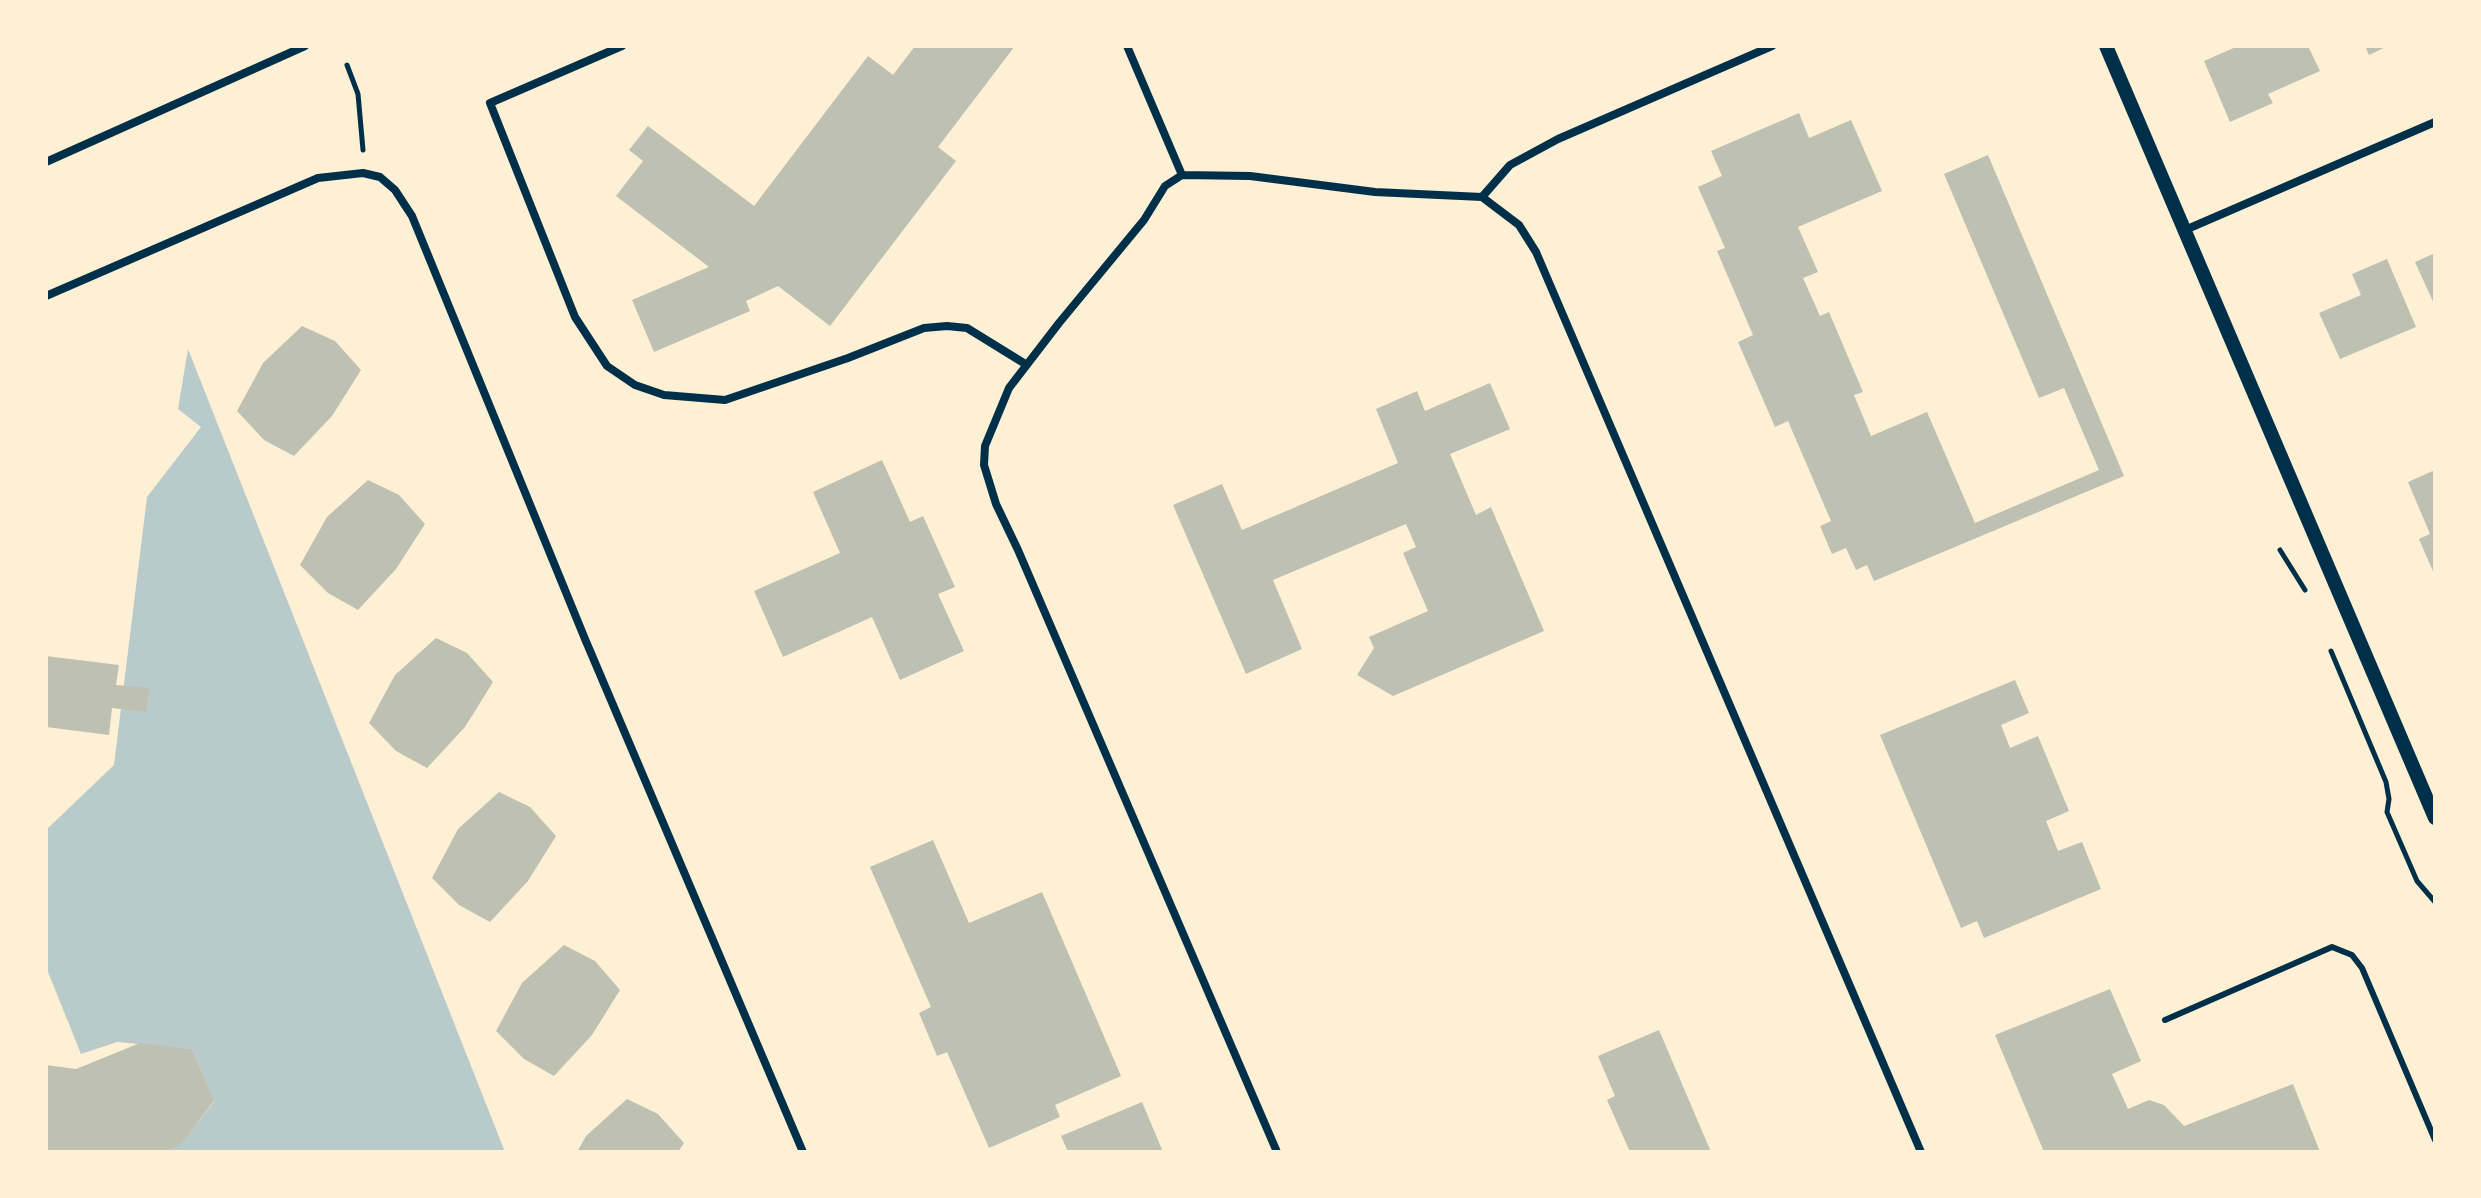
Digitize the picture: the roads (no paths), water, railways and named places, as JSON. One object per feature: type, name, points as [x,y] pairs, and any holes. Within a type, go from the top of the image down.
[{"type":"street","points":[[46,162],[305,46]]},
{"type":"street","points":[[622,46],[490,103],[575,317],[607,366],[635,385],[664,395],[725,400],[924,328],[947,326],[967,328],[1027,365]]},
{"type":"street","points":[[1127,46],[1182,175]]},
{"type":"street","points":[[1482,197],[1510,165],[1558,139],[1772,46]]},
{"type":"street","points":[[2106,46],[2435,818]]},
{"type":"street","points":[[2185,230],[2435,122]]},
{"type":"street","points":[[46,296],[318,178],[363,173],[380,177],[395,190],[412,216],[585,639],[803,1152]]},
{"type":"street","points":[[1277,1152],[984,465],[985,446],[1009,388],[1144,220],[1165,186],[1182,175],[1250,176],[1375,192],[1482,197],[1519,225],[1536,252],[1921,1152]]},
{"type":"lane","points":[[2165,1020],[2332,947],[2352,955],[2362,968],[2435,1140]]}]
